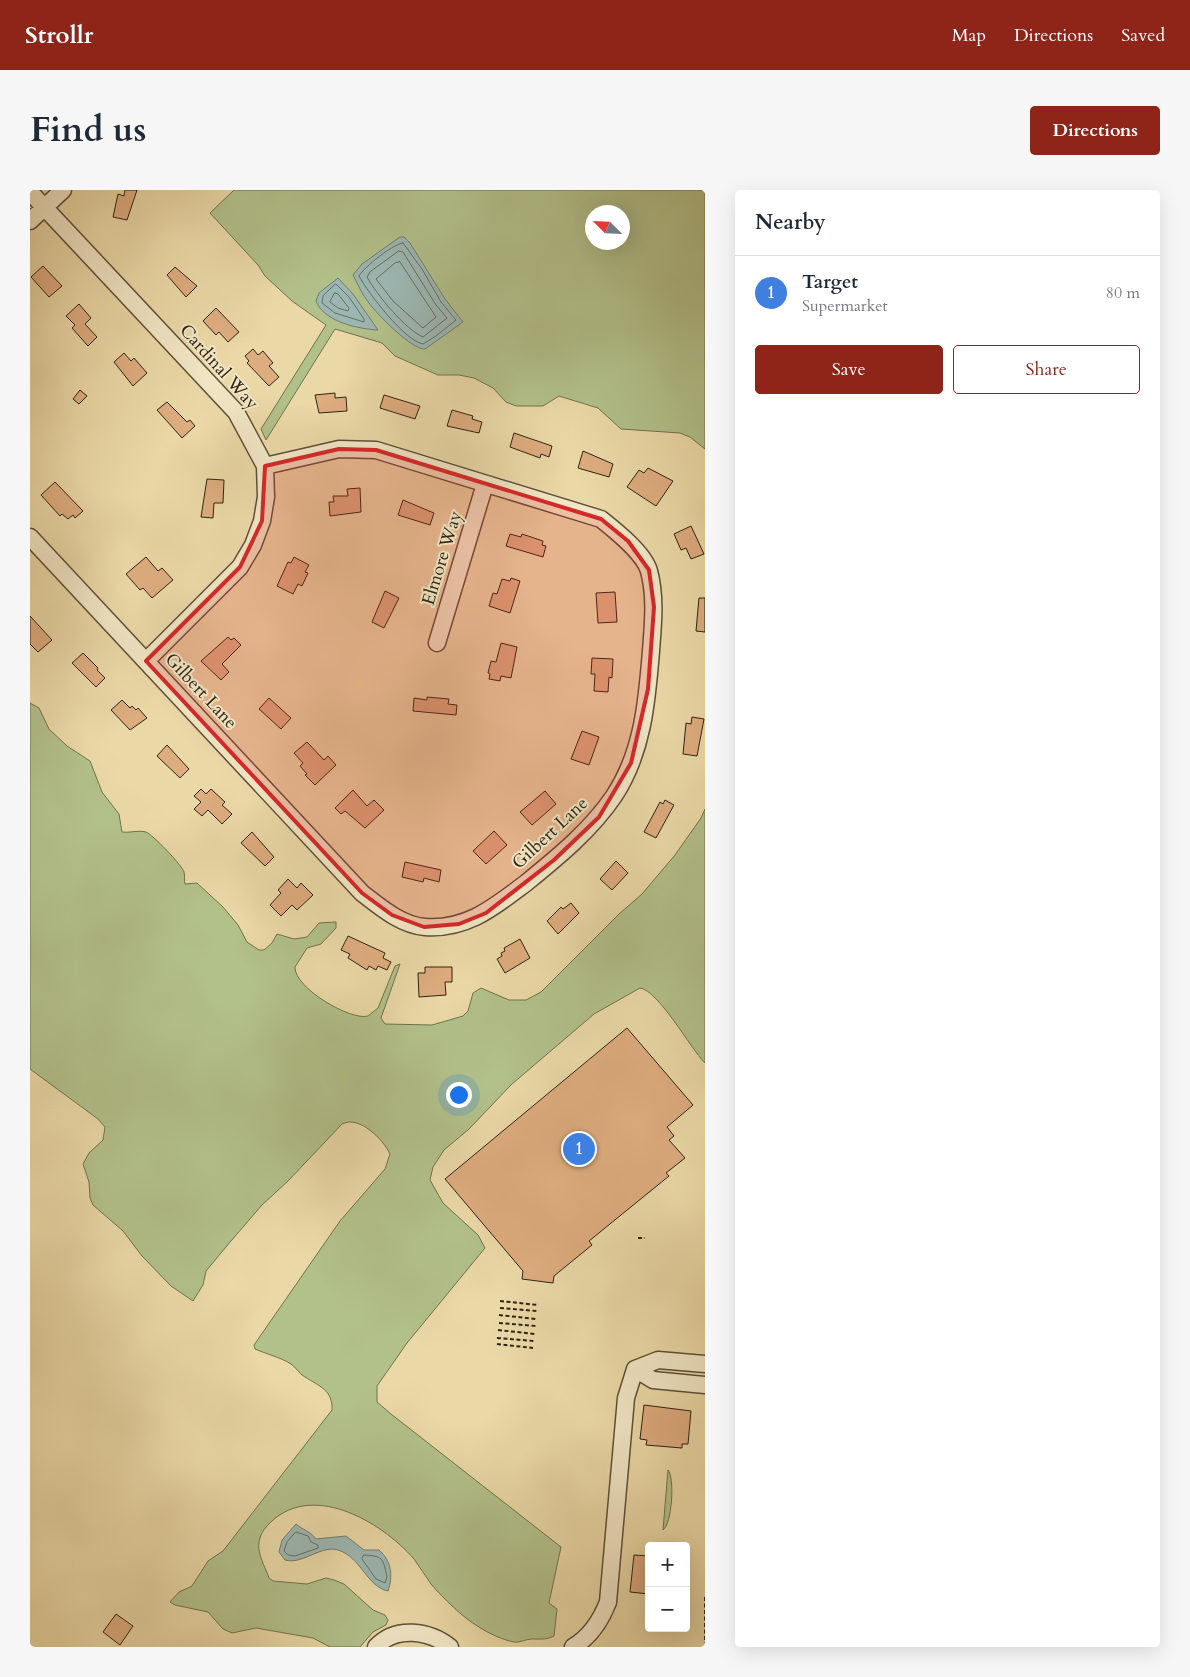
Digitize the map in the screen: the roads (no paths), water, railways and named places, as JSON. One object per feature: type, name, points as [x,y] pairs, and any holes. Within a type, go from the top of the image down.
[{"type":"street","points":[[30,221],[63,190]]},
{"type":"street","name":"Cardinal Way","points":[[30,192],[236,412],[265,466],[266,497],[262,521],[253,545],[240,567],[146,661]]},
{"type":"street","name":"Gilbert Lane","points":[[30,537],[362,893],[392,915],[424,927],[458,924],[486,913],[554,860],[599,817],[616,794],[631,763],[643,726],[654,607],[649,570],[628,541],[601,519],[376,450],[339,449],[265,466]]},
{"type":"street","name":"Elmore Way","points":[[437,643],[485,484]]},
{"type":"street","points":[[635,1369],[658,1360],[705,1364]]},
{"type":"street","points":[[635,1369],[653,1380],[705,1385]]},
{"type":"street","points":[[573,1647],[583,1641],[603,1616],[608,1602],[626,1398],[635,1369]]},
{"type":"street","points":[[376,1647],[387,1639],[410,1632],[432,1635],[450,1647]]},
{"type":"water","points":[[400,237],[404,237],[410,243],[445,299],[463,322],[425,349],[412,344],[379,315],[364,297],[353,275],[362,264]]},
{"type":"water","points":[[338,278],[353,294],[378,330],[343,323],[326,314],[320,308],[316,301],[319,293]]},
{"type":"water","points":[[296,1524],[316,1539],[346,1536],[364,1550],[379,1550],[389,1564],[391,1580],[388,1591],[375,1584],[353,1559],[338,1550],[325,1550],[298,1560],[285,1560],[279,1552],[282,1540]]},
{"type":"place","name":"Target","points":[[579,1149]]}]
